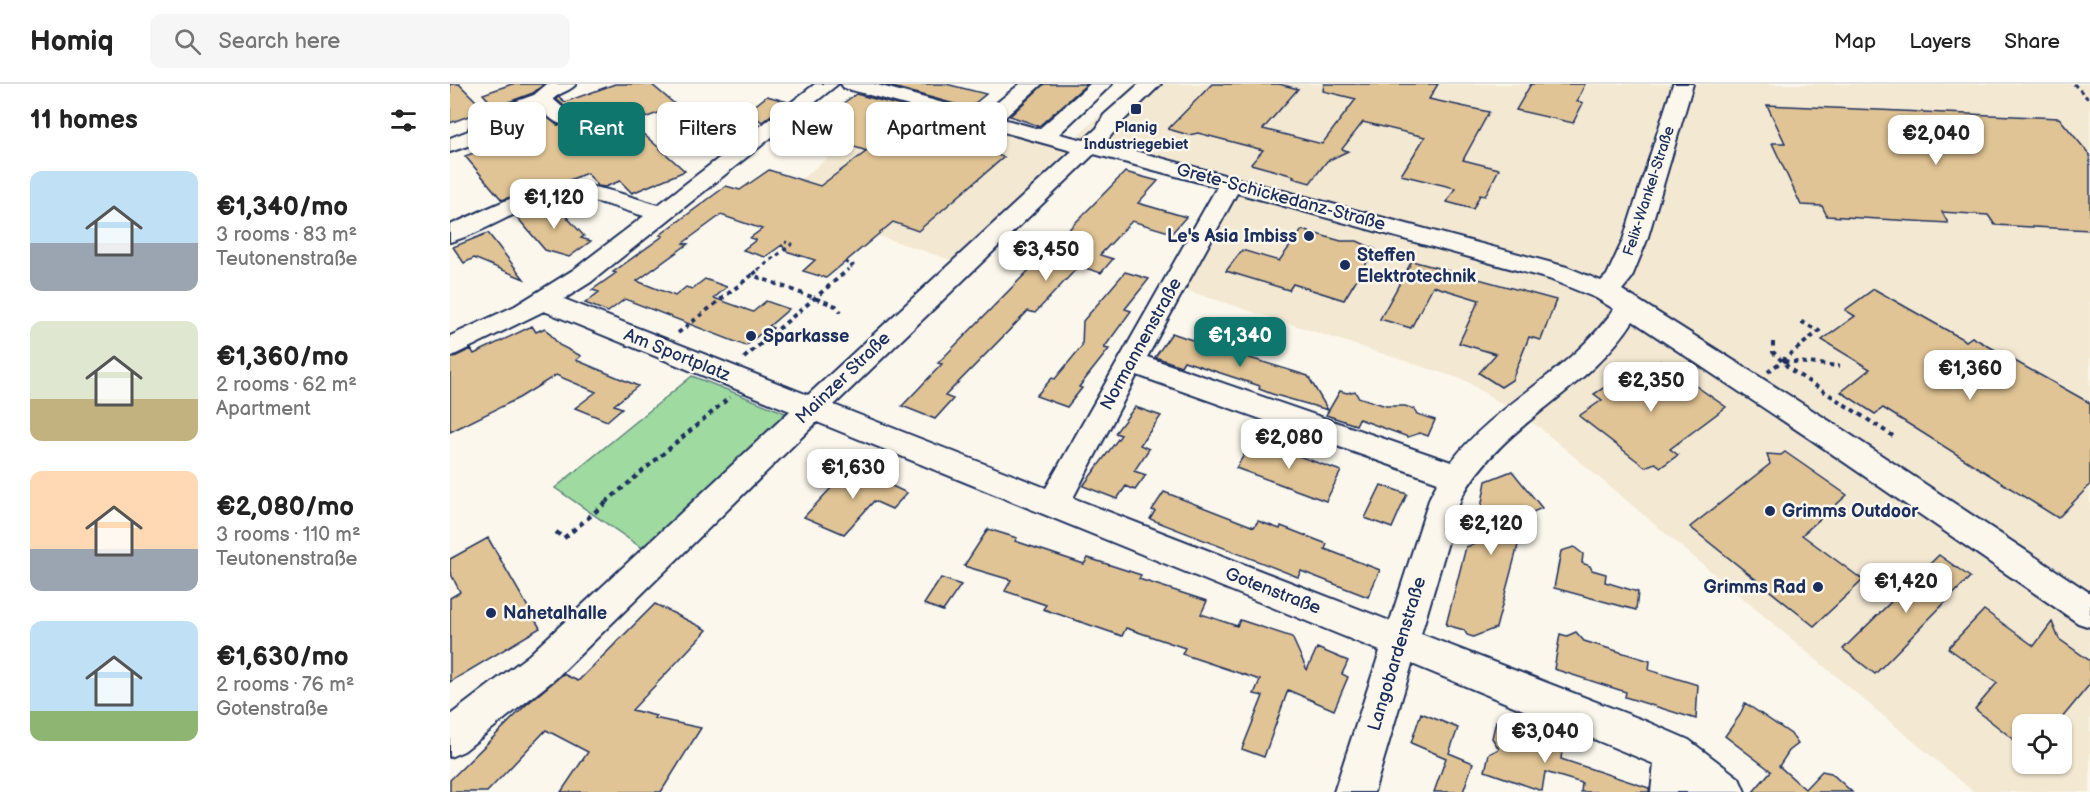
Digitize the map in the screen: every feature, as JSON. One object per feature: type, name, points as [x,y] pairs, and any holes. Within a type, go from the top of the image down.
[{"type":"street","points":[[450,145],[477,135],[483,121],[541,99],[552,89],[566,84]]},
{"type":"street","points":[[450,347],[543,301],[582,276],[828,84]]},
{"type":"street","name":"Grete-Schickedanz-Straße","points":[[851,84],[915,102]]},
{"type":"street","points":[[907,100],[929,84]]},
{"type":"street","points":[[1007,105],[1032,84]]},
{"type":"street","points":[[1043,137],[1102,84]]},
{"type":"street","name":"Mainzer Straße","points":[[450,738],[542,667],[1106,131],[1112,120],[1151,84]]},
{"type":"street","name":"Felix-Wankel-Straße","points":[[1617,299],[1618,279],[1635,240],[1683,84]]},
{"type":"street","points":[[541,99],[558,113]]},
{"type":"street","name":"Grete-Schickedanz-Straße","points":[[1007,127],[1231,183],[1558,273],[1617,299],[2090,612]]},
{"type":"street","name":"Normannenstraße","points":[[1053,505],[1231,183]]},
{"type":"street","points":[[450,234],[538,199],[566,192],[580,193],[661,213]]},
{"type":"street","name":"Langobardenstraße","points":[[1354,792],[1446,497],[1456,476],[1500,424],[1556,384],[1594,352],[1617,299]]},
{"type":"street","name":"Am Sportplatz","points":[[543,301],[812,408]]},
{"type":"street","points":[[1130,362],[1456,476]]},
{"type":"street","name":"Gotenstraße","points":[[812,408],[1401,642],[1675,754],[1725,792]]},
{"type":"street","points":[[1671,792],[1675,754]]},
{"type":"path","points":[[2074,84],[2090,101]]},
{"type":"path","points":[[659,348],[792,244],[785,242]]},
{"type":"path","points":[[556,532],[564,538],[735,378],[776,330],[853,265],[845,262]]},
{"type":"path","points":[[752,275],[836,306],[841,312]]},
{"type":"path","points":[[706,304],[711,306]]},
{"type":"path","points":[[1750,385],[1819,331],[1798,320]]},
{"type":"path","points":[[769,328],[776,330]]},
{"type":"path","points":[[1773,342],[1773,352],[1791,370],[1893,436]]},
{"type":"path","points":[[1782,361],[1840,366]]},
{"type":"shaded area","points":[[1135,84],[2090,84],[2090,792],[1974,792],[1540,428],[1464,380],[1173,286],[1231,184],[1090,146],[963,264],[773,201],[831,156],[854,156],[854,138],[866,128],[866,156],[1007,156],[1007,125],[1070,142]]},
{"type":"shaded area","points":[[906,97],[924,102],[900,102]]},
{"type":"green space","points":[[692,376],[788,414],[642,548],[555,488]]},
{"type":"building","points":[[450,84],[459,84],[477,102],[468,102],[468,116],[450,123]]},
{"type":"building","points":[[512,84],[544,84],[533,93],[509,102],[490,102],[483,94]]},
{"type":"building","points":[[615,84],[651,84],[672,102],[657,102],[657,113],[645,118],[645,102],[565,102]]},
{"type":"building","points":[[882,84],[946,84],[986,94],[976,102],[947,102]]},
{"type":"building","points":[[1044,84],[1087,84],[1039,126],[1010,116]]},
{"type":"building","points":[[1212,84],[1279,84],[1298,89],[1263,129],[1322,144],[1356,99],[1323,91],[1324,84],[1438,84],[1429,99],[1489,112],[1463,160],[1499,169],[1485,196],[1480,195],[1473,209],[1447,202],[1455,188],[1401,175],[1425,137],[1363,122],[1342,149],[1348,151],[1327,161],[1310,183],[1293,178],[1294,176],[1251,164],[1263,150],[1198,133],[1189,135],[1168,129]]},
{"type":"building","points":[[1531,84],[1585,84],[1577,101],[1583,103],[1573,123],[1516,110]]},
{"type":"building","points":[[856,94],[886,102],[866,102],[866,151],[854,147],[854,102],[845,102]]},
{"type":"building","points":[[767,96],[788,102],[770,102],[770,116],[762,122],[758,119],[758,103]]},
{"type":"building","points":[[1767,105],[2059,118],[2090,155],[2090,230],[1995,225],[1988,215],[1942,212],[1948,223],[1827,216],[1822,206],[1801,205],[1772,143],[1785,143]]},
{"type":"building","points":[[546,116],[557,125],[558,156],[645,156],[645,135],[657,146],[657,156],[668,156],[685,171],[632,193],[620,181],[605,187],[598,186],[587,173],[562,183],[540,187],[502,200],[465,156],[546,156]]},
{"type":"building","points":[[866,152],[866,156],[1004,157],[918,231],[893,222],[826,278],[803,271],[815,260],[786,251],[782,245],[765,257],[743,250],[756,240],[750,238],[762,229],[721,215],[683,243],[688,244],[637,281],[675,296],[686,287],[692,289],[705,279],[727,287],[714,298],[753,312],[766,301],[789,309],[746,346],[625,299],[608,312],[585,303],[599,292],[592,290],[616,273],[613,272],[726,186],[740,190],[769,170],[820,186]]},
{"type":"building","points":[[1125,172],[1158,181],[1138,203],[1186,217],[1172,233],[1132,221],[1100,255],[1113,259],[1101,273],[1079,266],[1035,313],[1028,311],[945,396],[953,399],[935,419],[902,406],[942,364],[938,363]]},
{"type":"building","points":[[554,203],[584,236],[581,238],[591,241],[569,257],[545,250],[516,216]]},
{"type":"building","points":[[1302,230],[1341,241],[1357,241],[1375,249],[1344,300],[1293,284],[1289,290],[1226,271],[1242,250],[1279,261]]},
{"type":"building","points":[[488,233],[524,279],[474,258],[464,263],[453,247]]},
{"type":"building","points":[[1412,261],[1556,300],[1541,340],[1529,337],[1512,380],[1501,387],[1479,373],[1496,354],[1459,343],[1479,300],[1433,286],[1411,328],[1380,319]]},
{"type":"building","points":[[1125,272],[1149,279],[1125,309],[1131,311],[1104,348],[1109,349],[1079,387],[1082,388],[1067,407],[1036,396],[1052,378],[1055,379],[1082,346],[1083,321]]},
{"type":"building","points":[[1874,289],[1966,341],[1972,337],[2090,403],[2090,485],[2058,518],[1883,408],[1875,414],[1841,392],[1870,369],[1822,340],[1855,316],[1845,310]]},
{"type":"building","points":[[532,326],[536,332],[545,328],[559,345],[581,356],[576,360],[638,386],[614,405],[622,408],[607,421],[575,408],[596,392],[556,375],[519,398],[450,432],[450,359],[471,349],[474,354]]},
{"type":"building","points":[[1172,333],[1195,341],[1200,334],[1238,346],[1234,353],[1308,376],[1328,410],[1272,394],[1259,389],[1260,386],[1184,361],[1181,366],[1155,357]]},
{"type":"building","points":[[1660,361],[1726,407],[1670,449],[1678,455],[1661,467],[1655,463],[1645,467],[1579,416],[1602,400],[1594,394],[1639,365],[1647,370]]},
{"type":"building","points":[[1340,391],[1347,393],[1355,391],[1358,397],[1386,406],[1405,406],[1414,409],[1417,414],[1435,420],[1428,436],[1420,433],[1408,437],[1359,419],[1356,425],[1326,415]]},
{"type":"building","points":[[1135,407],[1161,416],[1140,445],[1149,449],[1134,471],[1146,475],[1135,490],[1126,486],[1117,499],[1083,486],[1121,435],[1115,433]]},
{"type":"building","points":[[1253,440],[1341,471],[1326,501],[1236,468]]},
{"type":"building","name":"Grimms Outdoor","points":[[1785,452],[1847,495],[1802,535],[1863,580],[1814,626],[1690,527],[1770,464],[1767,454],[1781,455]]},
{"type":"building","points":[[848,470],[863,470],[866,474],[907,493],[892,509],[874,501],[844,534],[804,517]]},
{"type":"building","points":[[1512,471],[1542,508],[1526,515],[1496,628],[1473,637],[1467,635],[1464,630],[1446,625],[1466,547],[1477,543],[1485,513],[1485,509],[1481,508],[1486,481]]},
{"type":"building","points":[[1381,485],[1407,494],[1392,528],[1365,518]]},
{"type":"building","points":[[1164,492],[1254,527],[1258,521],[1280,529],[1281,526],[1327,544],[1325,549],[1380,570],[1368,597],[1301,571],[1298,577],[1150,519],[1155,511],[1152,510]]},
{"type":"building","points":[[988,529],[1017,538],[1015,541],[1084,564],[1088,558],[1141,575],[1139,579],[1207,601],[1201,614],[1237,626],[1240,620],[1292,637],[1307,670],[1317,648],[1348,661],[1342,674],[1348,677],[1334,710],[1288,690],[1264,757],[1242,749],[1263,696],[1254,694],[1260,680],[1182,654],[1185,648],[1126,628],[1122,636],[1043,609],[1046,605],[1005,591],[1011,580],[964,566]]},
{"type":"building","name":"Nahetalhalle","points":[[488,538],[540,628],[450,682],[450,598],[460,592],[450,572],[450,559]]},
{"type":"building","points":[[1574,547],[1583,554],[1582,563],[1590,566],[1592,570],[1606,574],[1605,582],[1638,592],[1636,610],[1554,588],[1561,551]]},
{"type":"building","points":[[1939,555],[1970,577],[1875,674],[1843,649]]},
{"type":"building","points":[[941,578],[961,585],[943,611],[924,604]]},
{"type":"building","points":[[655,604],[707,630],[632,710],[656,716],[654,718],[701,728],[661,792],[561,792],[588,752],[546,730],[487,792],[450,792],[450,780],[526,705],[563,674],[578,681]]},
{"type":"building","points":[[1984,610],[2034,646],[2052,622],[2059,639],[2090,661],[2090,684],[2065,714],[2012,714],[2012,738],[1975,709],[1997,683],[1948,648]]},
{"type":"building","points":[[1576,632],[1584,641],[1650,661],[1649,670],[1698,685],[1696,719],[1625,697],[1626,692],[1554,669],[1560,634],[1567,636]]},
{"type":"building","points":[[1745,703],[1791,734],[1798,744],[1789,751],[1779,766],[1805,789],[1822,771],[1831,773],[1852,792],[1753,792],[1771,771],[1725,736],[1740,715]]},
{"type":"building","points":[[1421,713],[1458,728],[1449,753],[1473,763],[1463,792],[1434,792],[1446,758],[1411,743]]},
{"type":"building","points":[[1496,721],[1521,730],[1530,742],[1541,737],[1563,744],[1561,759],[1649,788],[1649,792],[1581,792],[1582,783],[1545,772],[1542,791],[1485,771],[1489,754],[1499,749],[1492,738]]},
{"type":"place","name":"Planig Industriegebiet","points":[[1136,109]]},
{"type":"place","name":"Le's Asia Imbiss","points":[[1309,236]]},
{"type":"place","name":"Steffen Elektrotechnik","points":[[1345,265]]},
{"type":"place","name":"Sparkasse","points":[[751,336]]},
{"type":"place","name":"Grimms Outdoor","points":[[1770,511]]},
{"type":"place","name":"Grimms Rad","points":[[1818,587]]},
{"type":"place","name":"Nahetalhalle","points":[[491,613]]}]
